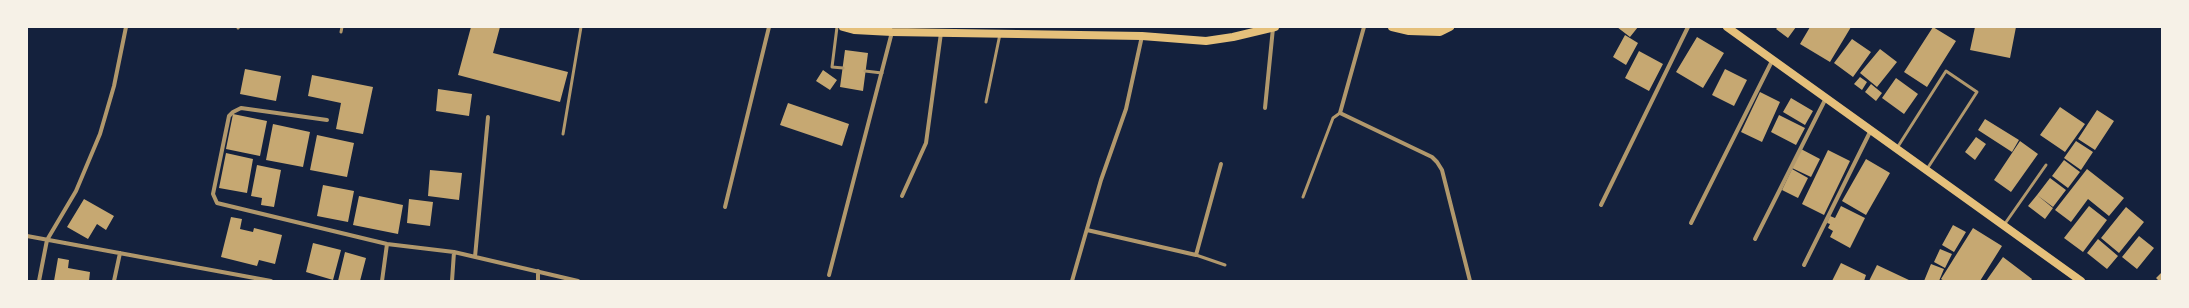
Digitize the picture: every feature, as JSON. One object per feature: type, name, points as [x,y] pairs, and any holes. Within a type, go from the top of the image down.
[{"type":"main road","points":[[844,27],[892,32],[941,33],[960,30],[1000,34],[1142,36],[1206,41],[1233,37],[1274,27]]},
{"type":"main road","points":[[1392,27],[1409,31],[1440,32],[1450,27]]},
{"type":"main road","points":[[1727,27],[1773,58],[2081,281]]},
{"type":"street","points":[[39,281],[47,240],[76,191],[100,134],[114,86],[126,27]]},
{"type":"street","points":[[725,207],[769,27]]},
{"type":"street","points":[[1264,108],[1274,27]]},
{"type":"street","points":[[1364,27],[1340,113],[1432,157],[1437,162],[1442,170],[1470,281]]},
{"type":"street","points":[[1601,205],[1688,27]]},
{"type":"street","points":[[829,275],[892,32]]},
{"type":"street","points":[[902,196],[926,143],[941,33]]},
{"type":"street","points":[[1072,281],[1101,180],[1126,109],[1142,36]]},
{"type":"street","points":[[1691,224],[1773,58]]},
{"type":"street","points":[[1755,239],[1827,98]]},
{"type":"street","points":[[327,120],[241,108],[233,112],[229,116],[213,194],[217,203],[223,206],[387,244],[454,252],[578,281]]},
{"type":"street","points":[[475,257],[488,117]]},
{"type":"street","points":[[1804,265],[1871,130]]},
{"type":"street","points":[[1087,230],[1196,255],[1221,164]]},
{"type":"street","points":[[27,236],[252,279],[271,281]]},
{"type":"street","points":[[382,281],[387,244]]},
{"type":"street","points":[[452,281],[454,252]]},
{"type":"street","points":[[114,281],[120,253]]},
{"type":"street","points":[[538,271],[538,281]]},
{"type":"lane","points":[[341,32],[342,27]]},
{"type":"lane","points":[[563,134],[581,27]]},
{"type":"lane","points":[[837,27],[832,67],[843,68]]},
{"type":"lane","points":[[986,102],[1000,34]]},
{"type":"lane","points":[[865,71],[882,73]]},
{"type":"lane","points":[[1897,148],[1946,72],[1977,92],[1927,169]]},
{"type":"lane","points":[[1303,197],[1333,118],[1340,113]]},
{"type":"lane","points":[[2004,225],[2046,165]]},
{"type":"lane","points":[[1196,255],[1225,264]]},
{"type":"building","points":[[471,27],[500,27],[493,53],[568,72],[560,102],[458,75]]},
{"type":"building","points":[[1617,27],[1638,27],[1630,37]]},
{"type":"building","points":[[1778,27],[1796,27],[1788,38],[1776,29]]},
{"type":"building","points":[[1810,27],[1851,27],[1830,62],[1800,44]]},
{"type":"building","points":[[1933,27],[1956,41],[1927,87],[1904,72]]},
{"type":"building","points":[[1975,27],[2016,27],[2010,58],[1970,50]]},
{"type":"building","points":[[1625,35],[1638,43],[1626,65],[1613,57]]},
{"type":"building","points":[[1697,37],[1724,53],[1703,88],[1676,72]]},
{"type":"building","points":[[1852,39],[1871,52],[1853,77],[1834,63]]},
{"type":"building","points":[[1880,49],[1897,62],[1877,87],[1860,73]]},
{"type":"building","points":[[845,50],[868,53],[863,91],[840,87]]},
{"type":"building","points":[[1639,51],[1663,64],[1649,91],[1625,78]]},
{"type":"building","points":[[245,69],[281,76],[276,101],[240,94]]},
{"type":"building","points":[[1725,69],[1747,80],[1734,106],[1712,95]]},
{"type":"building","points":[[823,70],[837,80],[830,90],[816,81]]},
{"type":"building","points":[[312,75],[373,87],[363,134],[336,129],[341,103],[308,96]]},
{"type":"building","points":[[1860,77],[1867,82],[1862,90],[1854,84]]},
{"type":"building","points":[[1896,78],[1918,94],[1904,114],[1882,98]]},
{"type":"building","points":[[1871,84],[1882,93],[1876,101],[1865,92]]},
{"type":"building","points":[[438,89],[472,94],[469,116],[436,111]]},
{"type":"building","points":[[1760,92],[1780,102],[1762,142],[1741,132]]},
{"type":"building","points":[[1791,98],[1813,111],[1805,125],[1783,112]]},
{"type":"building","points":[[788,103],[849,124],[842,146],[780,125]]},
{"type":"building","points":[[2060,107],[2085,124],[2065,152],[2040,135]]},
{"type":"building","points":[[2097,110],[2114,121],[2095,150],[2078,139]]},
{"type":"building","points":[[233,114],[267,121],[260,156],[226,149]]},
{"type":"building","points":[[1779,115],[1805,128],[1796,145],[1771,132]]},
{"type":"building","points":[[1985,119],[2019,140],[2012,152],[1978,130]]},
{"type":"building","points":[[273,124],[310,132],[303,167],[266,160]]},
{"type":"building","points":[[317,135],[354,143],[347,177],[310,170]]},
{"type":"building","points":[[1976,137],[1986,144],[1975,160],[1965,152]]},
{"type":"building","points":[[2020,141],[2038,154],[2011,192],[1994,180]]},
{"type":"building","points":[[2076,141],[2093,152],[2081,170],[2064,158]]},
{"type":"building","points":[[1801,149],[1820,159],[1811,177],[1792,168]]},
{"type":"building","points":[[1828,150],[1850,161],[1824,215],[1802,204]]},
{"type":"building","points":[[226,153],[253,159],[247,193],[219,188]]},
{"type":"building","points":[[1866,159],[1890,173],[1866,215],[1842,201]]},
{"type":"building","points":[[2064,160],[2080,172],[2068,188],[2052,176]]},
{"type":"building","points":[[257,165],[281,170],[274,207],[261,205],[262,198],[251,196]]},
{"type":"building","points":[[1792,169],[1808,178],[1798,198],[1782,190]]},
{"type":"building","points":[[2087,169],[2124,198],[2109,216],[2088,199],[2071,222],[2055,210]]},
{"type":"building","points":[[430,170],[462,173],[459,200],[428,196]]},
{"type":"building","points":[[2050,178],[2066,190],[2053,207],[2037,195]]},
{"type":"building","points":[[323,185],[354,191],[348,222],[317,216]]},
{"type":"building","points":[[2037,195],[2053,208],[2045,219],[2028,206]]},
{"type":"building","points":[[359,196],[403,205],[398,234],[353,225]]},
{"type":"building","points":[[84,199],[114,216],[106,230],[97,224],[88,239],[67,227]]},
{"type":"building","points":[[409,199],[433,202],[430,226],[407,223]]},
{"type":"building","points":[[1841,206],[1865,218],[1850,248],[1830,237],[1833,231],[1828,228],[1830,224],[1827,223],[1830,216],[1835,218]]},
{"type":"building","points":[[2089,206],[2107,220],[2083,252],[2064,238]]},
{"type":"building","points":[[2126,207],[2144,222],[2119,253],[2101,238]]},
{"type":"building","points":[[231,217],[242,219],[240,229],[253,232],[254,228],[282,235],[275,264],[259,260],[257,266],[221,257]]},
{"type":"building","points":[[1953,225],[1966,232],[1954,252],[1942,245]]},
{"type":"building","points":[[1973,228],[2002,246],[1980,281],[1944,281],[1941,279]]},
{"type":"building","points":[[2139,236],[2154,248],[2137,269],[2122,257]]},
{"type":"building","points":[[2098,239],[2118,256],[2107,269],[2087,253]]},
{"type":"building","points":[[313,243],[341,250],[333,280],[306,272]]},
{"type":"building","points":[[1940,249],[1952,254],[1945,268],[1934,262]]},
{"type":"building","points":[[345,252],[366,258],[360,281],[338,281]]},
{"type":"building","points":[[2003,257],[2032,279],[2031,281],[1986,281]]},
{"type":"building","points":[[58,258],[69,260],[68,268],[90,272],[89,281],[54,281]]},
{"type":"building","points":[[1841,263],[1866,275],[1864,281],[1832,281]]},
{"type":"building","points":[[1931,264],[1944,269],[1939,281],[1924,281]]},
{"type":"building","points":[[1877,265],[1911,281],[1869,281]]},
{"type":"building","points":[[2162,272],[2162,281],[2159,281],[2156,278]]}]
